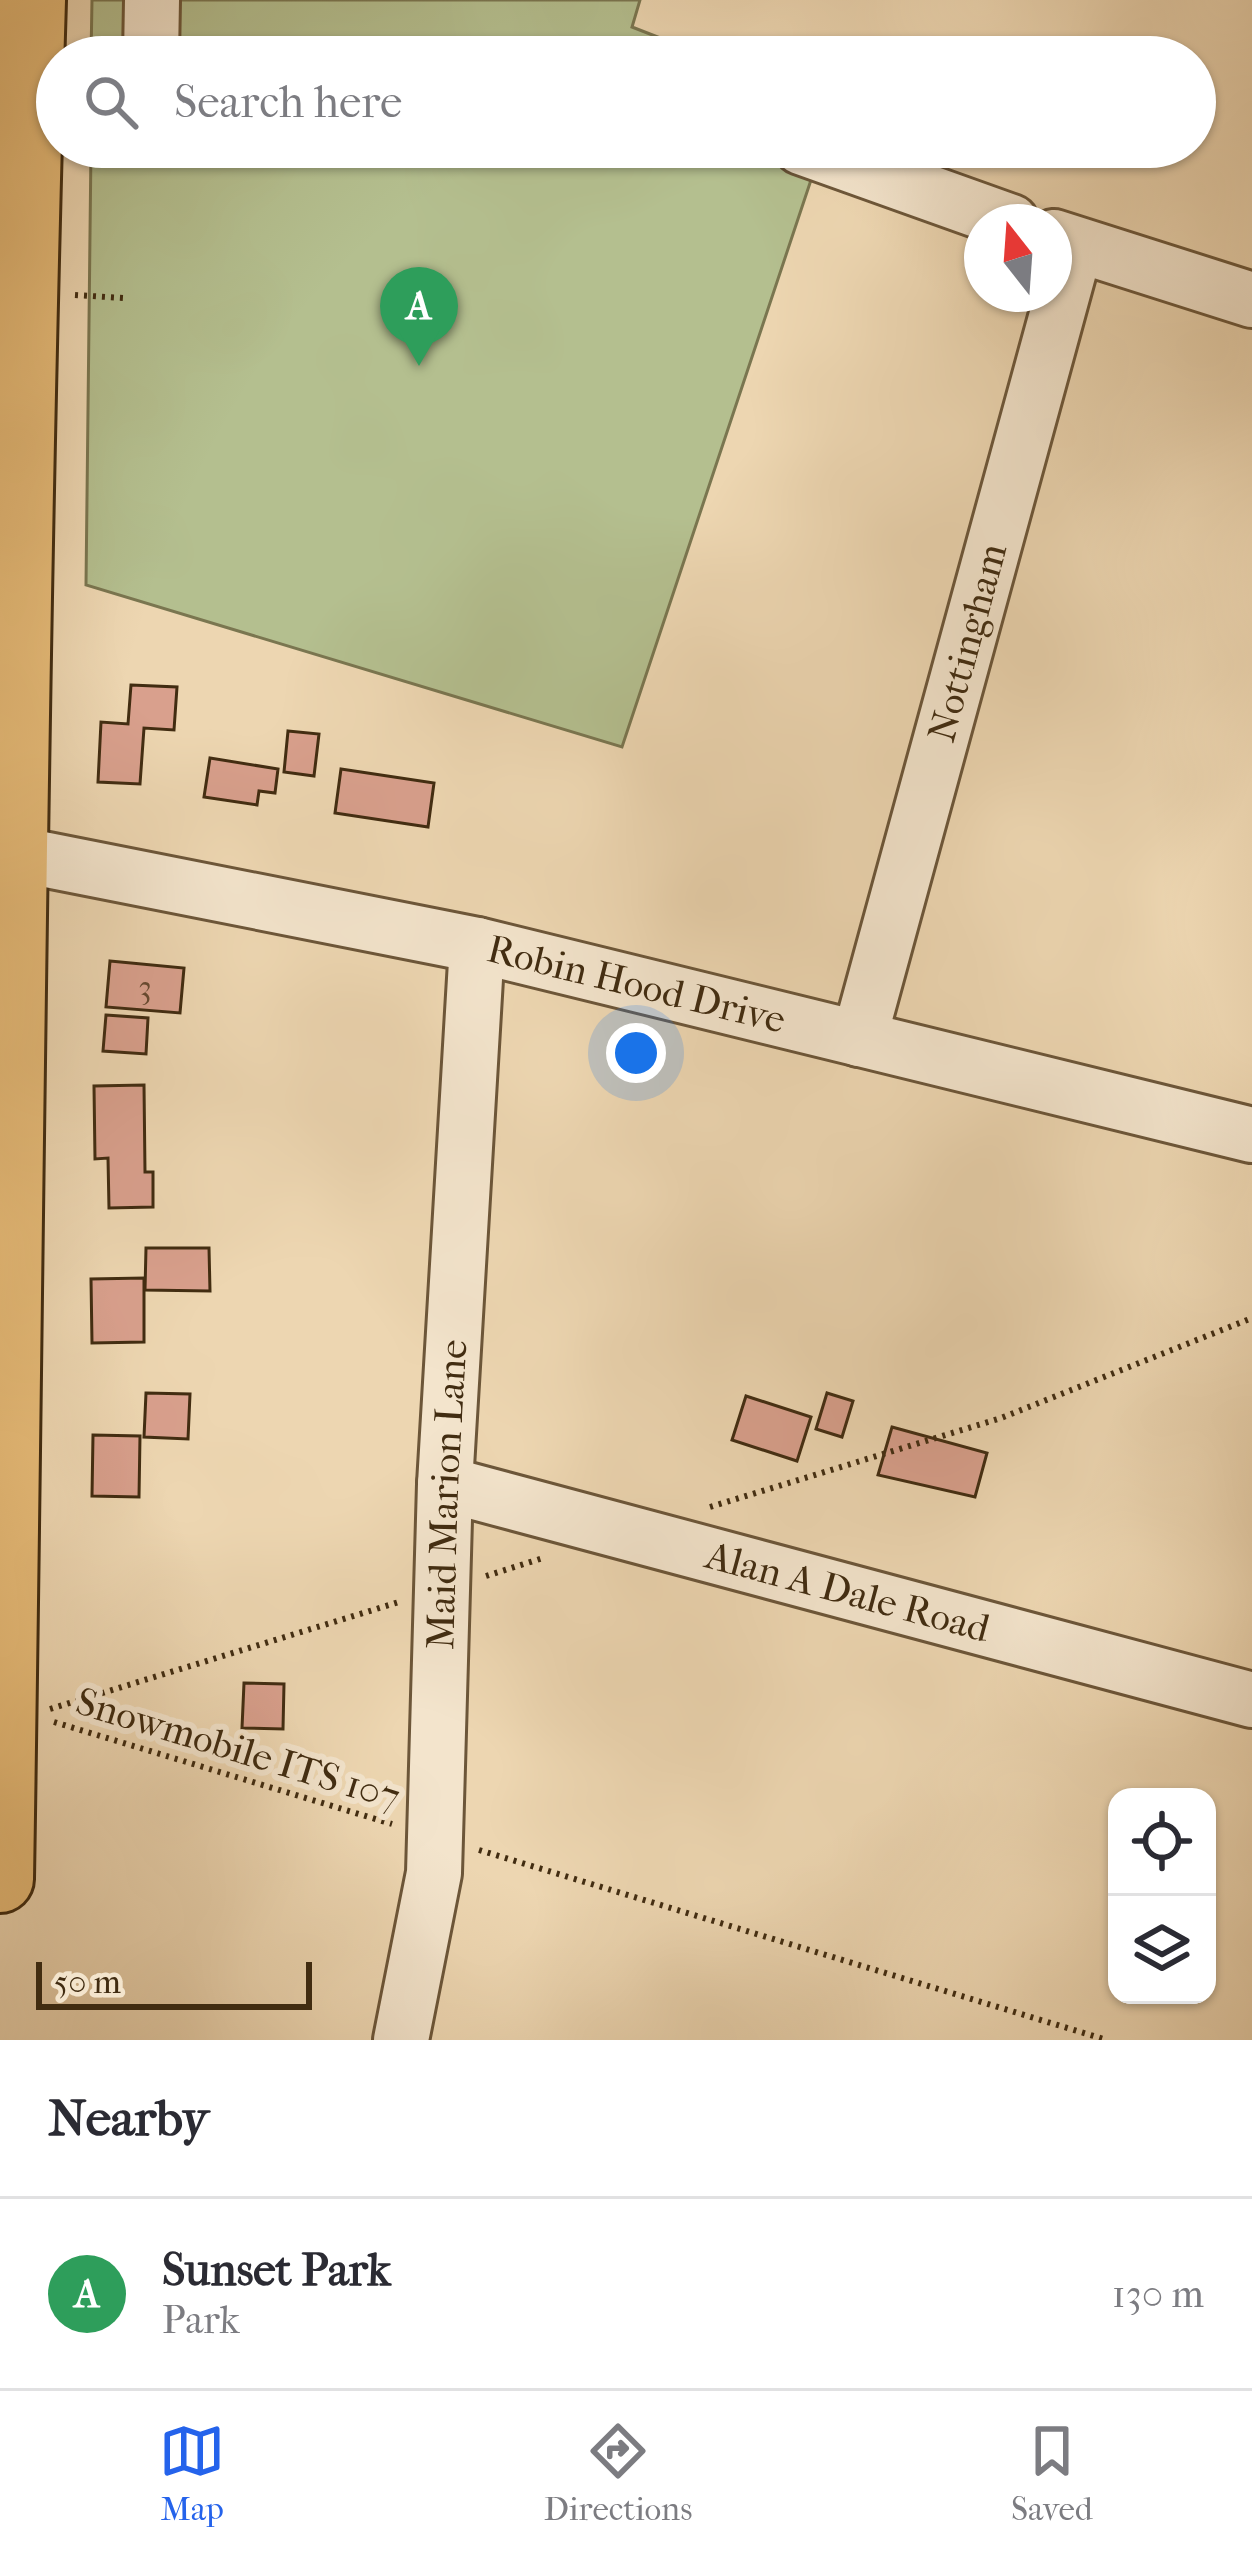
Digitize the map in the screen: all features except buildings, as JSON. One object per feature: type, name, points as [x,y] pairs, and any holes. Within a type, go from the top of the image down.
[{"type":"main road","points":[[32,0],[37,36]]},
{"type":"main road","points":[[0,1880],[17,854],[8,580],[37,168]]},
{"type":"street","points":[[151,36],[152,0]]},
{"type":"street","points":[[860,168],[964,205]]},
{"type":"street","points":[[1072,243],[1252,300]]},
{"type":"street","name":"Nottingham","points":[[860,1040],[1047,312]]},
{"type":"street","name":"Robin Hood Drive","points":[[17,854],[477,945],[1252,1135]]},
{"type":"street","name":"Maid Marion Lane","points":[[401,2040],[434,1874],[445,1484],[477,945]]},
{"type":"street","name":"Alan A Dale Road","points":[[445,1484],[1252,1700]]},
{"type":"path","points":[[65,295],[123,298]]},
{"type":"path","points":[[708,1508],[1001,1418],[1252,1318]]},
{"type":"path","points":[[482,1577],[550,1556]]},
{"type":"path","name":"Snowmobile ITS 107","points":[[398,1826],[32,1715],[415,1598]]},
{"type":"path","points":[[466,1846],[1107,2040]]},
{"type":"green space","points":[[92,0],[640,0],[632,27],[655,36],[91,36]]},
{"type":"green space","points":[[91,168],[815,168],[622,747],[86,585]]},
{"type":"place","name":"Sunset Park","points":[[419,366]]}]
